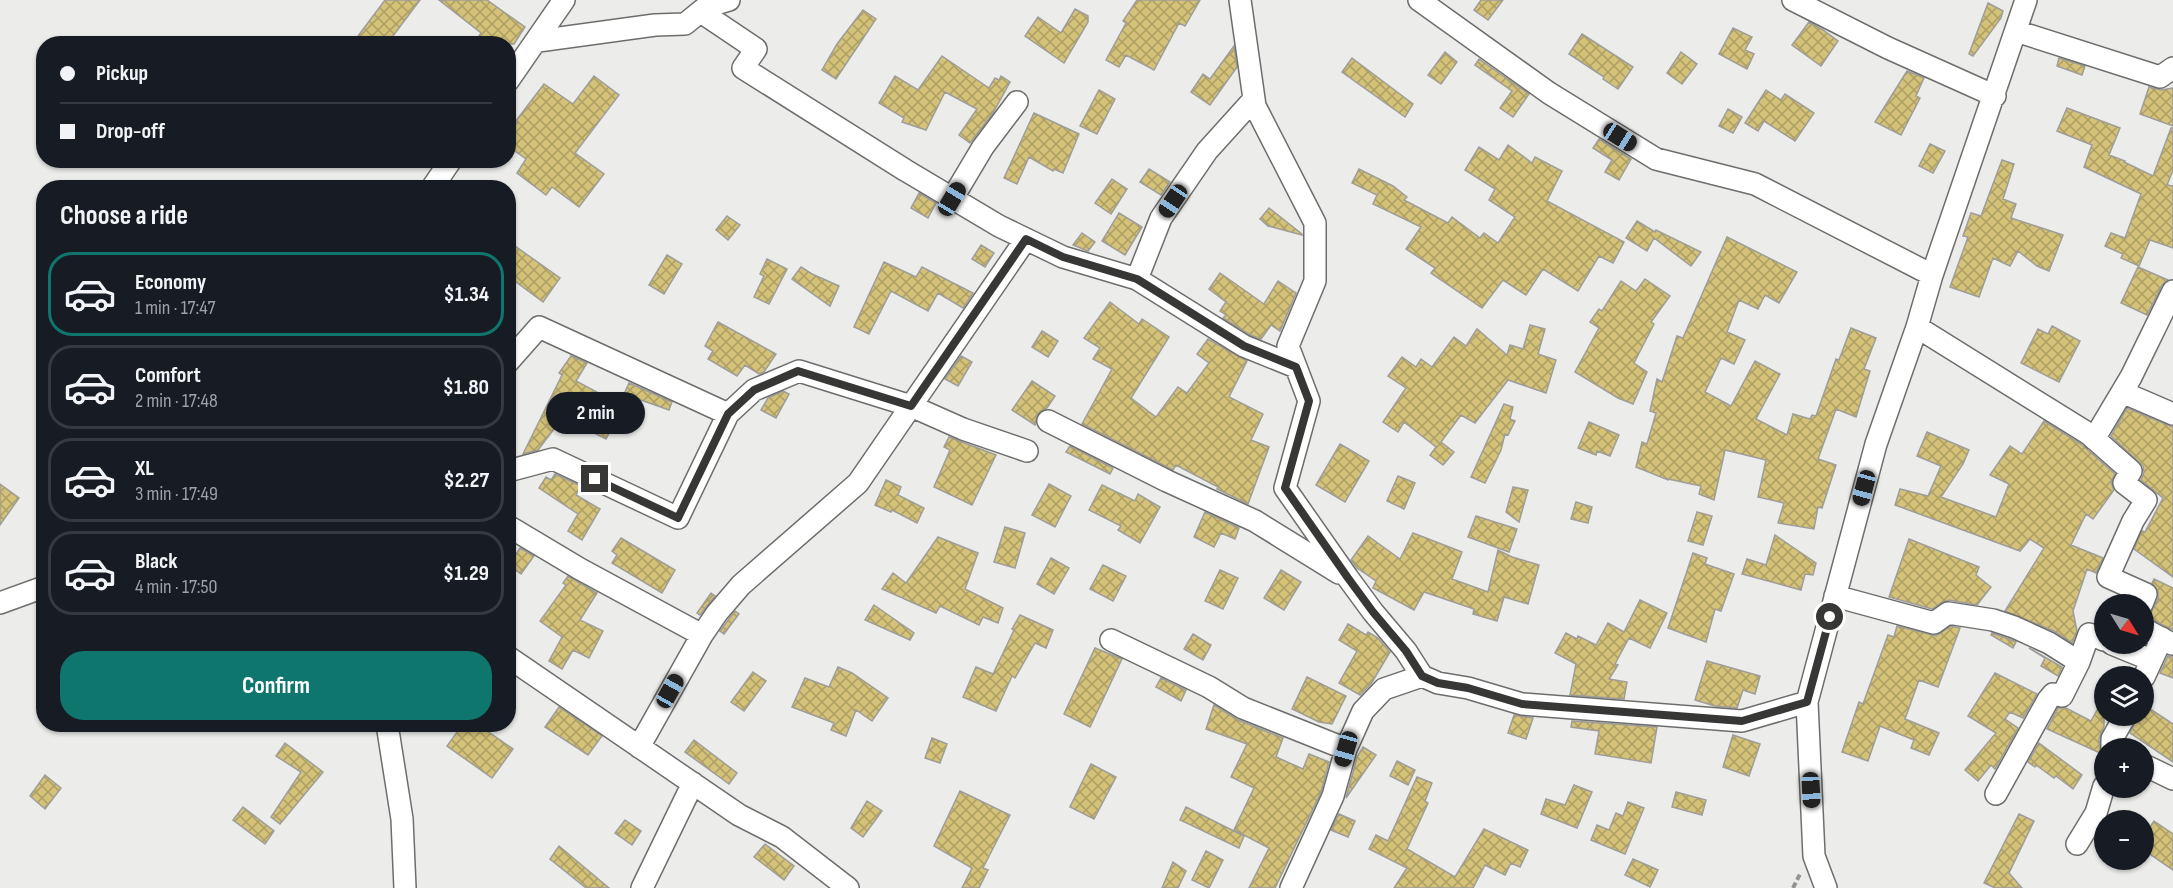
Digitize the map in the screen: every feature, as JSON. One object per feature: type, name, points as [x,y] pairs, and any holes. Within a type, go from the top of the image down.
[{"type":"street","points":[[516,70],[564,0]]},
{"type":"street","points":[[538,41],[655,25],[685,24],[706,7],[729,0]]},
{"type":"street","points":[[1240,0],[1255,106],[1315,223],[1315,281],[1288,346],[1309,401],[1285,488],[1348,578],[1406,651],[1422,676],[1438,683],[1468,688],[1522,704],[1742,721],[1807,702]]},
{"type":"street","points":[[1419,0],[1549,93],[1656,159],[1755,184],[1932,275]]},
{"type":"street","points":[[1793,0],[1888,48],[1995,96]]},
{"type":"street","points":[[1826,888],[1814,856],[1807,702],[1876,444],[2026,0]]},
{"type":"street","points":[[701,12],[756,49],[743,68],[952,199],[1063,257],[1137,279],[1244,346],[1296,367]]},
{"type":"street","points":[[2016,31],[2160,76],[2173,68]]},
{"type":"street","points":[[1137,279],[1161,218],[1207,151],[1254,99]]},
{"type":"street","points":[[952,199],[983,147],[1017,102]]},
{"type":"street","points":[[639,747],[702,635],[741,585],[858,483],[1026,239]]},
{"type":"street","points":[[2094,439],[2122,392],[2173,291]]},
{"type":"street","points":[[516,353],[539,327],[728,414]]},
{"type":"street","points":[[1917,327],[2094,439],[2131,471],[2124,483],[2146,500],[2133,521],[2108,577],[2146,594]]},
{"type":"street","points":[[516,469],[553,459],[678,518],[728,414],[754,390],[798,371],[911,406],[963,429],[1027,451]]},
{"type":"street","points":[[2122,392],[2173,414]]},
{"type":"street","points":[[1048,421],[1167,481],[1255,521],[1348,578]]},
{"type":"street","points":[[516,531],[580,569],[702,635]]},
{"type":"street","points":[[0,603],[36,590]]},
{"type":"street","points":[[1835,596],[1934,623],[1948,613],[1993,620],[2049,643],[2079,662]]},
{"type":"street","points":[[1996,794],[2048,700],[2053,694],[2062,696],[2079,662],[2089,634],[2094,636]]},
{"type":"street","points":[[2148,666],[2159,637]]},
{"type":"street","points":[[1111,640],[1209,687],[1243,708],[1346,749]]},
{"type":"street","points":[[2127,654],[2144,666]]},
{"type":"street","points":[[516,662],[740,815],[782,837],[848,888]]},
{"type":"street","points":[[1291,888],[1333,796],[1346,749],[1363,711],[1384,689],[1422,676]]},
{"type":"street","points":[[388,732],[402,819],[405,888]]},
{"type":"street","points":[[2154,770],[2173,779]]},
{"type":"street","points":[[642,888],[693,783]]},
{"type":"street","points":[[2077,844],[2096,813],[2100,798]]},
{"type":"path","points":[[1793,888],[1801,873]]},
{"type":"building","points":[[385,0],[420,0],[393,36],[358,36]]},
{"type":"building","points":[[439,0],[487,0],[525,27],[516,41],[516,36],[479,36],[481,33]]},
{"type":"building","points":[[1137,0],[1200,0],[1185,26],[1179,23],[1154,70],[1126,55],[1119,67],[1106,60],[1126,23],[1123,21]]},
{"type":"building","points":[[1481,0],[1503,0],[1488,20],[1474,10]]},
{"type":"building","points":[[1988,3],[2003,11],[2001,18],[1973,56],[1969,54]]},
{"type":"building","points":[[1075,9],[1088,16],[1088,22],[1064,63],[1025,36],[1038,17],[1061,33]]},
{"type":"building","points":[[863,10],[876,19],[836,79],[822,70],[837,44]]},
{"type":"building","points":[[1809,22],[1838,41],[1821,66],[1792,45]]},
{"type":"building","points":[[1733,28],[1752,37],[1745,50],[1754,54],[1747,69],[1719,54]]},
{"type":"building","points":[[1582,34],[1633,67],[1618,89],[1569,54]]},
{"type":"building","points":[[1234,46],[1237,67],[1210,105],[1191,92],[1203,74],[1210,79]]},
{"type":"building","points":[[1445,52],[1457,62],[1441,84],[1428,75]]},
{"type":"building","points":[[1681,52],[1697,64],[1682,84],[1667,73]]},
{"type":"building","points":[[942,56],[989,88],[995,78],[999,80],[1001,76],[1010,82],[993,113],[970,143],[959,135],[977,109],[945,92],[926,130],[902,122],[904,118],[879,103],[895,76],[918,90]]},
{"type":"building","points":[[1352,58],[1413,104],[1405,117],[1342,72]]},
{"type":"building","points":[[2059,58],[2085,66],[2082,75],[2057,66]]},
{"type":"building","points":[[1479,59],[1529,94],[1513,117],[1500,108],[1512,91],[1475,65]]},
{"type":"building","points":[[1907,71],[1924,78],[1916,96],[1920,98],[1901,135],[1875,122]]},
{"type":"building","points":[[594,76],[619,95],[575,153],[604,174],[579,207],[552,187],[546,195],[517,173],[526,159],[516,152],[516,121],[544,84],[573,104]]},
{"type":"building","points":[[2149,87],[2161,90],[2173,88],[2173,126],[2140,114]]},
{"type":"building","points":[[1099,90],[1115,99],[1097,134],[1080,126]]},
{"type":"building","points":[[1766,90],[1781,100],[1785,94],[1814,113],[1795,141],[1764,121],[1758,131],[1745,123]]},
{"type":"building","points":[[2067,108],[2120,128],[2109,155],[2153,176],[2171,128],[2173,128],[2173,170],[2167,185],[2173,186],[2173,248],[2150,240],[2139,266],[2121,258],[2123,254],[2105,246],[2111,233],[2125,238],[2141,194],[2084,167],[2092,145],[2057,131]]},
{"type":"building","points":[[1728,109],[1742,117],[1733,133],[1719,126]]},
{"type":"building","points":[[1034,113],[1079,134],[1063,173],[1054,169],[1053,171],[1029,157],[1017,184],[1004,178]]},
{"type":"building","points":[[1599,139],[1631,159],[1619,180],[1605,172],[1612,160],[1593,148]]},
{"type":"building","points":[[1930,144],[1945,151],[1933,173],[1919,166]]},
{"type":"building","points":[[1508,145],[1532,163],[1535,157],[1562,171],[1547,201],[1624,242],[1613,263],[1599,256],[1578,291],[1543,269],[1526,295],[1503,280],[1482,308],[1431,273],[1435,268],[1406,249],[1421,227],[1373,204],[1377,195],[1352,183],[1359,169],[1393,186],[1407,197],[1404,200],[1448,223],[1452,217],[1480,238],[1484,233],[1498,243],[1515,217],[1489,200],[1495,189],[1465,170],[1479,147],[1499,160]]},
{"type":"building","points":[[2002,160],[2014,164],[2003,199],[2016,204],[2011,218],[2063,235],[2049,271],[2037,266],[2018,251],[2010,266],[1993,258],[1979,297],[1950,287],[1968,237],[1963,236],[1971,213],[1981,216]]},
{"type":"building","points":[[1149,169],[1170,182],[1161,195],[1140,182]]},
{"type":"building","points":[[1112,179],[1127,189],[1111,214],[1095,203]]},
{"type":"building","points":[[919,193],[936,203],[928,218],[911,208]]},
{"type":"building","points":[[1269,208],[1302,235],[1268,226],[1260,219]]},
{"type":"building","points":[[1119,213],[1142,227],[1125,255],[1102,241]]},
{"type":"building","points":[[727,216],[740,225],[728,240],[716,230]]},
{"type":"building","points":[[1637,221],[1655,232],[1656,230],[1701,252],[1691,266],[1654,238],[1647,251],[1626,238]]},
{"type":"building","points":[[1082,233],[1095,242],[1088,251],[1073,245]]},
{"type":"building","points":[[1727,237],[1797,272],[1779,303],[1765,295],[1758,309],[1739,300],[1727,332],[1745,340],[1734,364],[1721,358],[1705,392],[1731,406],[1755,361],[1780,374],[1756,419],[1787,435],[1793,414],[1810,419],[1812,415],[1816,416],[1836,359],[1839,360],[1851,328],[1876,338],[1864,369],[1870,371],[1856,417],[1836,409],[1818,459],[1836,465],[1822,508],[1818,507],[1814,529],[1778,523],[1784,503],[1758,497],[1766,460],[1725,450],[1714,500],[1699,494],[1701,486],[1668,480],[1636,467],[1642,442],[1647,444],[1656,413],[1650,411],[1657,379],[1662,382],[1677,336],[1683,338]]},
{"type":"building","points":[[981,245],[994,253],[985,267],[972,259]]},
{"type":"building","points":[[516,247],[560,278],[543,302],[516,282]]},
{"type":"building","points":[[667,255],[682,264],[664,294],[649,285]]},
{"type":"building","points":[[767,259],[787,269],[769,304],[754,297],[764,276],[760,274]]},
{"type":"building","points":[[884,262],[916,277],[922,267],[973,293],[963,308],[938,293],[928,311],[891,291],[869,334],[854,327]]},
{"type":"building","points":[[801,267],[839,286],[830,306],[792,279]]},
{"type":"building","points":[[2138,267],[2168,280],[2162,285],[2147,315],[2121,303]]},
{"type":"building","points":[[1220,273],[1264,304],[1278,281],[1296,293],[1280,331],[1271,325],[1261,339],[1250,335],[1223,318],[1226,315],[1220,311],[1226,302],[1209,289]]},
{"type":"building","points":[[1645,279],[1670,296],[1651,322],[1654,324],[1634,363],[1647,372],[1633,404],[1618,398],[1575,372],[1599,328],[1590,322],[1599,309],[1602,311],[1621,281],[1636,291]]},
{"type":"building","points":[[1110,302],[1139,324],[1142,319],[1169,337],[1131,398],[1156,417],[1178,387],[1187,393],[1209,363],[1197,354],[1208,339],[1247,361],[1229,397],[1263,414],[1251,440],[1269,447],[1248,504],[1176,465],[1173,470],[1082,424],[1112,369],[1093,359],[1100,348],[1084,338]]},
{"type":"building","points":[[718,322],[776,354],[764,372],[759,374],[745,365],[737,376],[708,359],[713,351],[705,346]]},
{"type":"building","points":[[1530,325],[1545,329],[1538,354],[1556,360],[1546,393],[1508,380],[1475,423],[1461,415],[1441,442],[1454,452],[1443,465],[1430,455],[1436,447],[1404,422],[1398,432],[1383,422],[1406,388],[1388,376],[1402,357],[1416,367],[1421,359],[1432,367],[1454,337],[1466,346],[1477,329],[1507,355],[1510,345],[1523,349]]},
{"type":"building","points":[[2052,326],[2080,341],[2059,382],[2021,363],[2038,329],[2048,334]]},
{"type":"building","points":[[1042,331],[1058,341],[1048,357],[1032,347]]},
{"type":"building","points":[[571,356],[587,363],[576,381],[623,406],[606,439],[563,417],[538,450],[523,454],[562,375],[559,373]]},
{"type":"building","points":[[961,356],[972,362],[958,386],[945,379]]},
{"type":"building","points":[[1032,381],[1055,396],[1047,408],[1037,415],[1035,425],[1012,410]]},
{"type":"building","points":[[629,383],[672,402],[669,410],[624,394]]},
{"type":"building","points":[[783,391],[789,394],[776,418],[761,410],[768,398]]},
{"type":"building","points":[[1504,404],[1513,407],[1510,419],[1515,421],[1508,435],[1505,434],[1501,450],[1485,483],[1471,477]]},
{"type":"building","points":[[2127,408],[2173,427],[2173,577],[2134,549],[2142,531],[2145,532],[2163,498],[2141,480],[2144,472],[2143,466],[2111,436]]},
{"type":"building","points":[[2044,421],[2081,444],[2115,474],[2111,482],[2114,490],[2093,519],[2086,514],[2071,545],[2103,558],[2096,573],[2087,569],[2073,611],[2077,631],[2072,643],[2054,631],[2005,611],[2044,548],[2030,539],[2020,551],[1895,505],[1900,489],[1928,496],[1941,466],[1917,456],[1927,432],[1969,450],[1963,464],[1941,497],[1996,517],[2009,484],[1990,475],[2010,446],[2022,454]]},
{"type":"building","points":[[1589,422],[1619,435],[1610,456],[1597,451],[1596,455],[1578,448]]},
{"type":"building","points":[[949,437],[996,455],[972,505],[934,487],[950,450],[944,447]]},
{"type":"building","points":[[1340,444],[1369,461],[1345,502],[1316,485]]},
{"type":"building","points":[[1070,446],[1113,468],[1110,474],[1066,452]]},
{"type":"building","points":[[555,474],[581,486],[576,495],[600,509],[582,540],[568,531],[578,514],[539,488],[546,477],[551,480]]},
{"type":"building","points":[[1398,476],[1415,483],[1404,509],[1387,501]]},
{"type":"building","points":[[886,480],[901,487],[898,495],[924,508],[917,523],[892,510],[891,512],[875,505]]},
{"type":"building","points":[[0,484],[19,498],[0,525]]},
{"type":"building","points":[[1049,484],[1071,496],[1055,527],[1032,515]]},
{"type":"building","points":[[1102,485],[1135,501],[1138,494],[1160,507],[1140,543],[1118,530],[1121,526],[1089,510]]},
{"type":"building","points":[[1513,487],[1528,490],[1519,522],[1506,512]]},
{"type":"building","points":[[1576,502],[1592,507],[1588,523],[1571,519]]},
{"type":"building","points":[[1205,512],[1239,528],[1235,539],[1221,533],[1214,547],[1194,537]]},
{"type":"building","points":[[1697,512],[1712,516],[1703,545],[1688,541]]},
{"type":"building","points":[[1476,516],[1517,529],[1509,552],[1468,537]]},
{"type":"building","points":[[1005,527],[1025,533],[1015,568],[994,562]]},
{"type":"building","points":[[1413,533],[1462,552],[1452,579],[1488,592],[1498,550],[1539,565],[1528,604],[1504,597],[1497,621],[1473,614],[1474,609],[1424,592],[1414,610],[1373,588],[1376,581],[1357,568],[1351,560],[1368,536],[1400,559]]},
{"type":"building","points":[[1775,535],[1816,563],[1813,575],[1805,574],[1801,590],[1742,574],[1747,559],[1766,565]]},
{"type":"building","points":[[938,537],[978,553],[965,589],[1003,608],[998,623],[983,617],[979,625],[940,606],[936,613],[882,589],[893,573],[906,583]]},
{"type":"building","points":[[621,538],[675,570],[662,593],[612,563],[617,555],[612,551]]},
{"type":"building","points":[[1909,539],[1979,567],[1976,575],[1991,587],[1977,605],[1949,600],[1932,609],[1889,597]]},
{"type":"building","points":[[520,548],[534,556],[521,574],[516,570],[516,554]]},
{"type":"building","points":[[1693,553],[1707,558],[1705,564],[1734,574],[1721,611],[1715,609],[1706,642],[1668,628]]},
{"type":"building","points":[[1051,558],[1069,568],[1054,594],[1037,584]]},
{"type":"building","points":[[1103,565],[1126,576],[1113,601],[1090,589]]},
{"type":"building","points":[[1220,570],[1238,578],[1223,609],[1205,601]]},
{"type":"building","points":[[1281,570],[1301,582],[1284,610],[1264,598]]},
{"type":"building","points":[[568,576],[597,593],[580,620],[603,631],[589,658],[573,650],[562,669],[549,661],[562,637],[540,621],[566,585],[563,583]]},
{"type":"building","points":[[2154,579],[2173,588],[2173,630],[2154,620],[2154,606],[2158,599],[2158,592],[2152,583]]},
{"type":"building","points":[[711,593],[715,596],[700,615],[697,613]]},
{"type":"building","points":[[1640,600],[1667,613],[1650,648],[1629,638],[1615,664],[1618,665],[1609,679],[1627,682],[1624,699],[1570,695],[1576,664],[1555,653],[1566,633],[1596,645],[1608,623],[1624,632]]},
{"type":"building","points":[[874,605],[914,633],[910,640],[865,620]]},
{"type":"building","points":[[735,611],[739,614],[724,634],[720,631]]},
{"type":"building","points":[[1020,615],[1053,630],[1046,648],[1035,643],[1015,678],[1012,676],[996,711],[963,697],[976,667],[993,674]]},
{"type":"building","points":[[1348,624],[1366,635],[1368,632],[1378,638],[1390,652],[1371,684],[1360,695],[1339,683],[1357,651],[1339,640]]},
{"type":"building","points":[[1897,626],[1936,636],[1951,626],[1960,628],[1938,687],[1919,680],[1905,719],[1939,733],[1929,755],[1911,748],[1914,740],[1880,726],[1868,761],[1842,752],[1859,702],[1863,704],[1888,635],[1894,637]]},
{"type":"building","points":[[1992,633],[2016,642],[2013,648],[1991,635]]},
{"type":"building","points":[[1193,634],[1211,645],[1203,660],[1184,649]]},
{"type":"building","points":[[1095,648],[1122,659],[1090,727],[1064,714]]},
{"type":"building","points":[[2029,648],[2062,667],[2058,676],[2041,666],[2045,658]]},
{"type":"building","points":[[2168,656],[2173,657],[2173,678],[2160,673]]},
{"type":"building","points":[[1707,661],[1760,676],[1755,694],[1743,690],[1737,708],[1715,706],[1695,700]]},
{"type":"building","points":[[838,667],[852,673],[888,698],[872,721],[856,710],[846,736],[831,730],[834,723],[792,707],[805,678],[829,687]]},
{"type":"building","points":[[753,672],[766,681],[744,711],[731,702]]},
{"type":"building","points":[[1995,673],[2037,694],[2023,718],[2010,712],[2005,719],[2018,728],[1995,769],[1991,765],[1978,781],[1965,770],[1996,733],[1968,716]]},
{"type":"building","points":[[1307,677],[1346,696],[1332,724],[1319,722],[1292,709]]},
{"type":"building","points":[[1161,678],[1186,690],[1181,701],[1156,687]]},
{"type":"building","points":[[1214,705],[1238,720],[1283,738],[1276,757],[1303,769],[1309,754],[1329,762],[1321,792],[1275,888],[1249,888],[1269,848],[1234,830],[1254,788],[1231,777],[1247,744],[1206,729]]},
{"type":"building","points":[[559,707],[602,736],[588,755],[545,727]]},
{"type":"building","points":[[2058,708],[2066,708],[2091,721],[2094,715],[2094,726],[2104,726],[2099,738],[2094,738],[2094,750],[2047,729]]},
{"type":"building","points":[[2154,712],[2173,724],[2173,762],[2154,749],[2154,738],[2137,738],[2130,733],[2133,726],[2154,726]]},
{"type":"building","points":[[1514,715],[1533,718],[1526,739],[1508,733]]},
{"type":"building","points":[[1572,721],[1657,727],[1651,763],[1595,754],[1599,731],[1571,727]]},
{"type":"building","points":[[457,732],[489,732],[513,749],[492,778],[447,746]]},
{"type":"building","points":[[1733,735],[1760,744],[1749,776],[1723,767]]},
{"type":"building","points":[[932,738],[947,744],[940,763],[925,758]]},
{"type":"building","points":[[694,740],[737,773],[729,784],[685,752]]},
{"type":"building","points":[[285,743],[323,772],[280,824],[271,817],[301,772],[276,756]]},
{"type":"building","points":[[2039,743],[2082,775],[2073,789],[2056,776],[2054,778],[2028,762]]},
{"type":"building","points":[[1363,747],[1376,755],[1346,798],[1357,757]]},
{"type":"building","points":[[1397,761],[1415,770],[1408,785],[1390,776]]},
{"type":"building","points":[[1091,764],[1116,777],[1094,819],[1070,807]]},
{"type":"building","points":[[45,775],[61,788],[45,809],[30,796]]},
{"type":"building","points":[[1417,777],[1432,783],[1425,801],[1428,803],[1407,849],[1455,877],[1484,829],[1528,850],[1520,867],[1511,863],[1505,875],[1485,865],[1473,888],[1394,888],[1407,868],[1369,849],[1376,835],[1388,841]]},
{"type":"building","points":[[1574,785],[1592,792],[1577,828],[1541,814],[1546,799],[1565,805]]},
{"type":"building","points":[[960,791],[1010,815],[983,868],[988,870],[979,888],[962,888],[972,868],[934,846]]},
{"type":"building","points":[[1676,792],[1706,800],[1702,815],[1672,807]]},
{"type":"building","points":[[867,801],[882,811],[863,837],[851,828]]},
{"type":"building","points":[[1628,802],[1644,808],[1625,854],[1591,840],[1597,825],[1609,830],[1616,813],[1623,816]]},
{"type":"building","points":[[243,807],[274,831],[265,844],[233,820]]},
{"type":"building","points":[[1186,807],[1244,836],[1239,848],[1180,820]]},
{"type":"building","points":[[1339,814],[1355,821],[1348,837],[1331,830]]},
{"type":"building","points":[[2019,814],[2034,821],[2009,873],[2022,888],[1995,888],[1984,883]]},
{"type":"building","points":[[625,820],[641,831],[632,845],[615,833]]},
{"type":"building","points":[[2154,821],[2173,834],[2173,870],[2154,857]]},
{"type":"building","points":[[765,844],[794,866],[784,880],[754,857]]},
{"type":"building","points":[[559,846],[609,888],[586,888],[550,859]]},
{"type":"building","points":[[1206,851],[1223,860],[1209,888],[1192,880]]},
{"type":"building","points":[[1633,859],[1658,870],[1650,887],[1625,875]]},
{"type":"building","points":[[1173,862],[1186,871],[1178,888],[1162,888]]},
{"type":"route","points":[[595,479],[678,518],[728,414],[754,390],[798,371],[911,406],[1026,239],[1063,257],[1137,279],[1244,346],[1296,367],[1309,401],[1285,488],[1348,578],[1406,651],[1422,676],[1438,683],[1468,688],[1522,704],[1742,721],[1807,702],[1830,617]]}]
